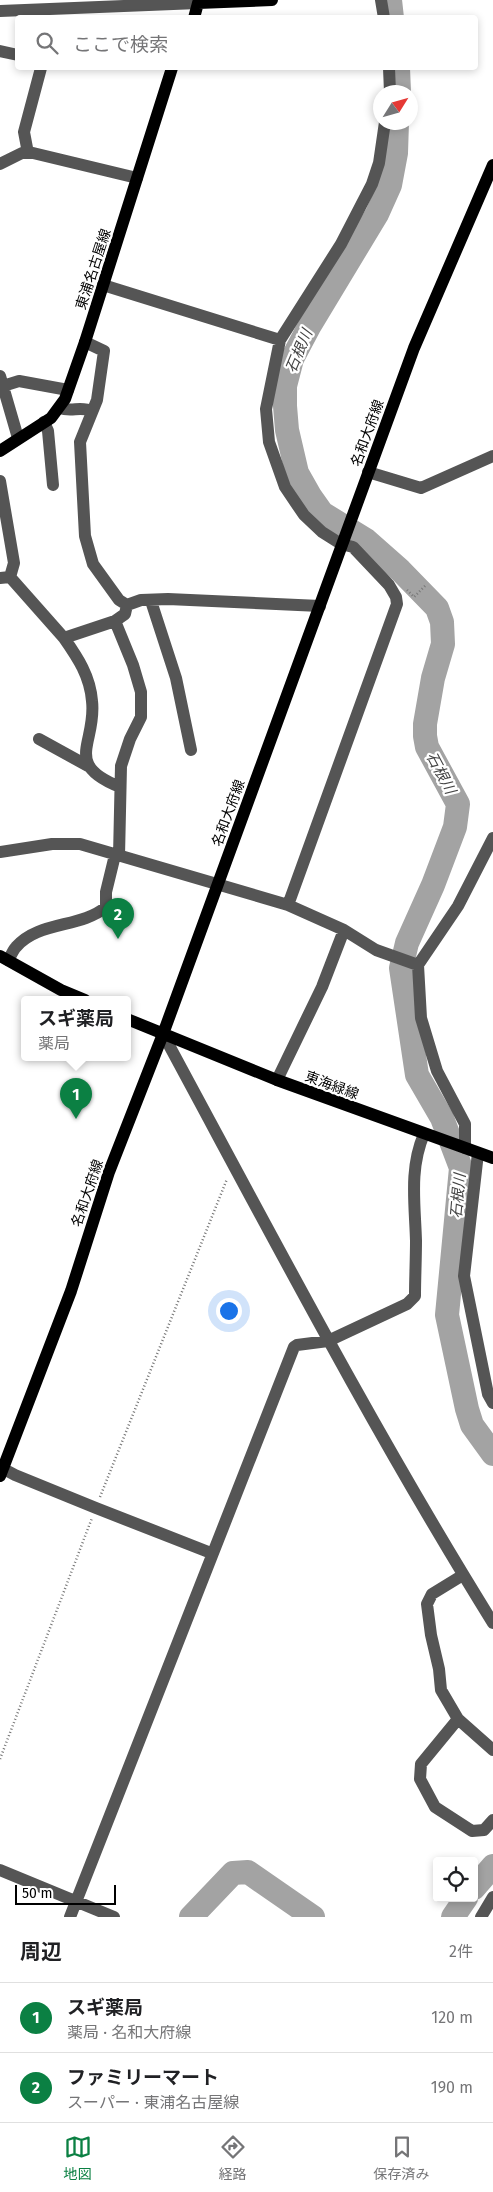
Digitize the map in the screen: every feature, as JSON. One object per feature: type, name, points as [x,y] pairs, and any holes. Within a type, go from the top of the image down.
[{"type":"main road","points":[[195,15],[198,2],[272,0]]},
{"type":"main road","name":"東浦名古屋線","points":[[0,450],[44,422],[60,408],[85,342],[171,70]]},
{"type":"main road","name":"名和大府線","points":[[1,1470],[71,1291],[110,1172],[163,1034],[414,348],[493,165]]},
{"type":"main road","points":[[4,958],[75,996]]},
{"type":"main road","points":[[131,1021],[163,1034]]},
{"type":"main road","name":"東海緑線","points":[[163,1034],[277,1080],[493,1158]]},
{"type":"street","points":[[381,0],[384,15]]},
{"type":"street","points":[[0,11],[93,4],[198,2]]},
{"type":"street","points":[[0,51],[15,54]]},
{"type":"street","points":[[28,153],[24,132],[40,70]]},
{"type":"street","points":[[390,70],[390,85]]},
{"type":"street","points":[[288,905],[397,604],[396,597],[389,585],[352,547],[343,540],[322,532],[304,515],[285,486],[268,442],[266,409],[280,340],[341,244],[372,184],[380,163],[384,130]]},
{"type":"street","points":[[0,164],[28,153],[137,178]]},
{"type":"street","points":[[103,285],[280,340]]},
{"type":"street","points":[[85,342],[104,351],[97,400],[80,442],[85,536],[93,564],[119,600],[127,605]]},
{"type":"street","points":[[18,438],[1,381],[19,381],[68,390]]},
{"type":"street","points":[[60,408],[66,410],[84,408],[92,411]]},
{"type":"street","points":[[44,422],[48,431],[53,485]]},
{"type":"street","points":[[368,472],[421,488],[493,456]]},
{"type":"street","points":[[0,481],[14,563],[5,578],[64,638],[82,665],[90,686],[93,718],[85,749],[88,766]]},
{"type":"street","points":[[127,605],[141,600],[168,599],[320,606]]},
{"type":"street","points":[[151,601],[176,678],[191,750]]},
{"type":"street","points":[[64,638],[115,621],[125,614],[127,605]]},
{"type":"street","points":[[4,958],[16,946],[34,933],[94,915],[106,907],[106,892],[117,856],[122,760],[141,717],[141,692],[133,665],[115,621]]},
{"type":"street","points":[[39,739],[88,766],[99,777],[120,787]]},
{"type":"street","points":[[465,1148],[466,1124],[437,1072],[422,1018],[418,965],[458,906],[493,838]]},
{"type":"street","points":[[0,852],[67,843],[80,844],[288,905],[344,930],[376,950],[418,965]]},
{"type":"street","points":[[277,1080],[322,987],[344,930]]},
{"type":"street","points":[[163,1034],[328,1341],[463,1575],[493,1623]]},
{"type":"street","points":[[70,1917],[211,1552],[294,1347],[328,1341],[407,1304],[415,1296],[416,1242],[413,1176],[417,1151],[429,1136]]},
{"type":"street","points":[[478,1153],[464,1276],[488,1394],[493,1403]]},
{"type":"street","points":[[1,1470],[211,1552]]},
{"type":"street","points":[[463,1575],[432,1594],[427,1604],[441,1690],[458,1719],[493,1750]]},
{"type":"street","points":[[458,1719],[421,1764],[420,1779],[435,1807],[472,1831],[484,1830],[493,1820]]},
{"type":"street","points":[[0,1870],[77,1900],[114,1917]]},
{"type":"street","points":[[481,1917],[493,1897]]},
{"type":"path","points":[[400,584],[414,597],[426,586]]},
{"type":"path","points":[[0,1759],[96,1508],[233,1164]]},
{"type":"waterway","name":"石根川","points":[[390,0],[392,15]]},
{"type":"waterway","name":"石根川","points":[[398,70],[399,85]]},
{"type":"waterway","name":"石根川","points":[[397,130],[396,153],[390,185],[377,214],[310,325],[292,359],[285,386],[285,406],[287,430],[297,473],[322,513],[366,540],[400,570],[437,608],[442,622],[443,644],[433,678],[425,724],[425,736],[427,747],[458,804],[455,827],[433,885],[407,943],[401,968],[417,1075],[442,1118],[461,1168],[447,1315],[472,1425],[493,1454]]},
{"type":"waterway","name":"石根川","points":[[478,1883],[493,1866]]},
{"type":"waterway","name":"石根川","points":[[191,1917],[233,1873],[248,1872],[313,1917]]},
{"type":"waterway","name":"石根川","points":[[453,1917],[463,1902]]},
{"type":"place","name":"ファミリーマート","points":[[118,939]]},
{"type":"place","name":"スギ薬局","points":[[76,1119]]}]
